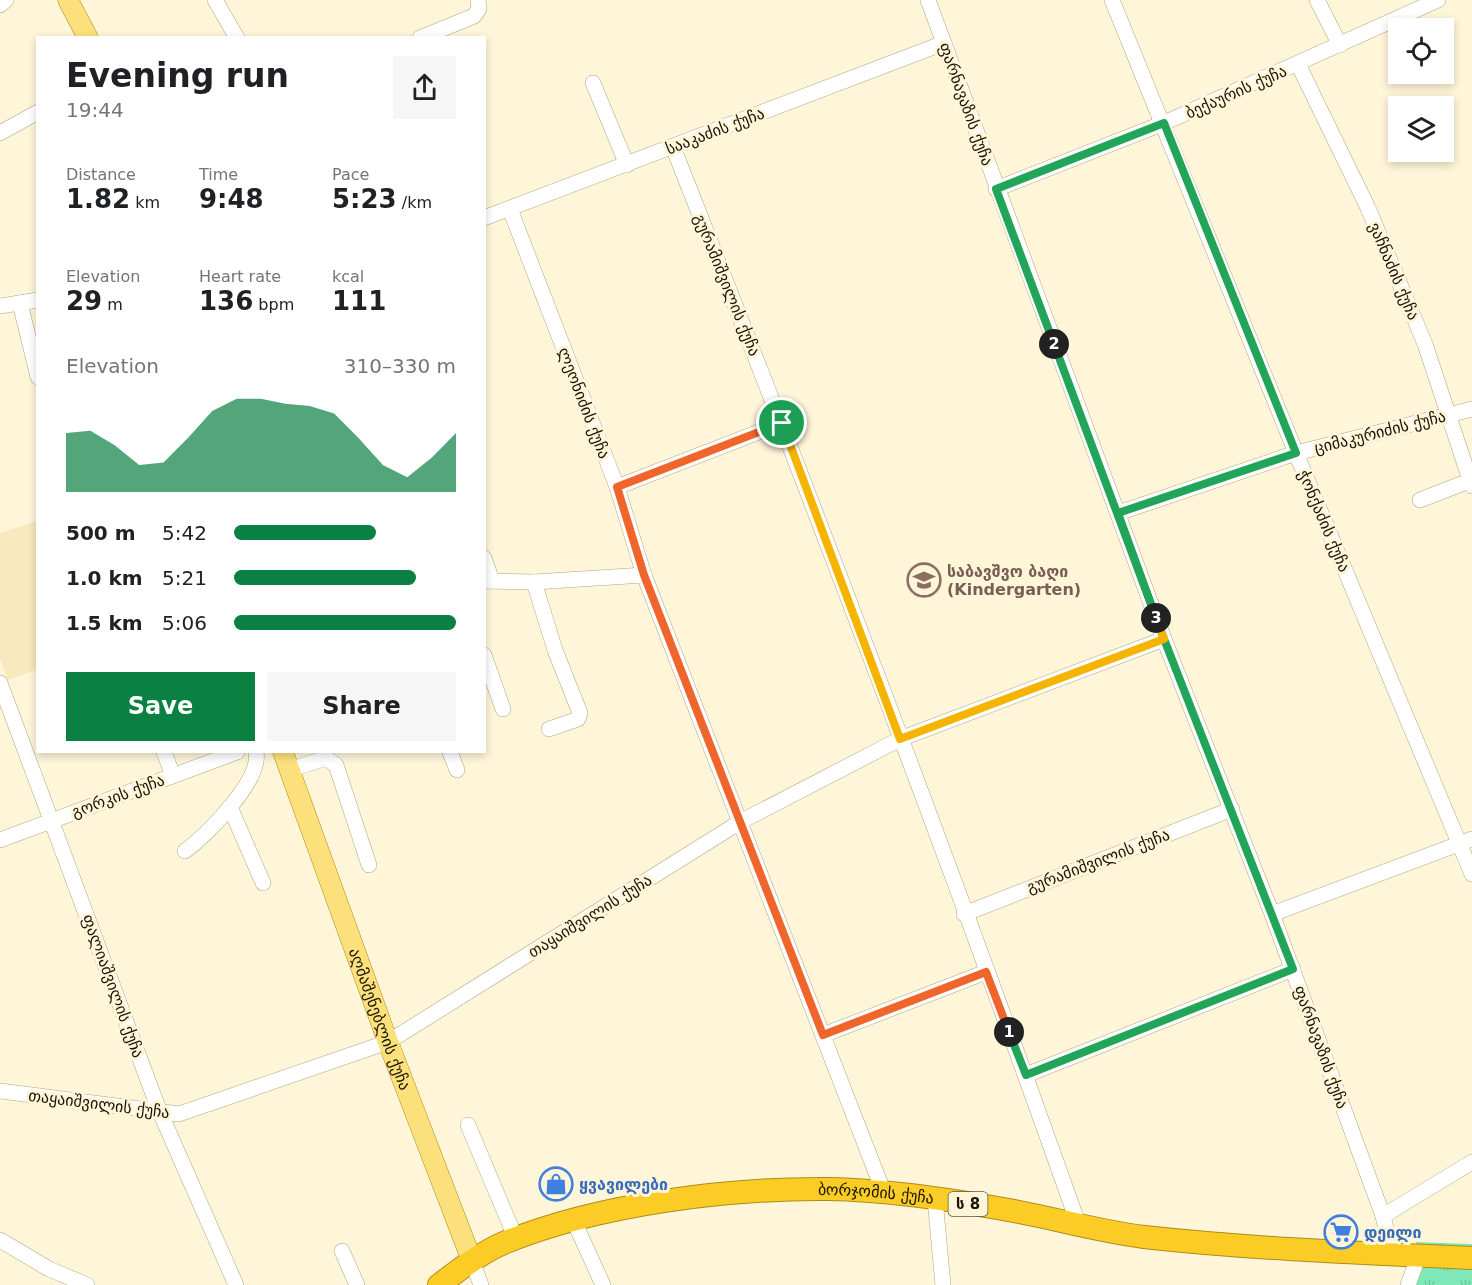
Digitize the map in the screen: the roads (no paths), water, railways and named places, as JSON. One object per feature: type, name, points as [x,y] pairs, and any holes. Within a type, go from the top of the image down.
[{"type":"highway","name":"ბორჯომის ქუჩა","points":[[440,1285],[472,1261],[516,1239],[573,1219],[647,1204],[767,1192],[830,1189],[884,1193],[1005,1209],[1079,1226],[1165,1239],[1307,1250],[1472,1258]]},
{"type":"main road","points":[[68,0],[87,36]]},
{"type":"main road","name":"აღმაშენებლის ქუჩა","points":[[286,760],[388,1042],[472,1261]]},
{"type":"street","points":[[0,5],[6,0]]},
{"type":"street","points":[[215,0],[236,36]]},
{"type":"street","points":[[425,36],[474,16],[479,9],[478,0]]},
{"type":"street","name":"ფარნავაზის ქუჩა","points":[[928,0],[1164,639],[1293,969],[1383,1216],[1392,1254]]},
{"type":"street","name":"ჭონქაძის ქუჩა","points":[[1112,0],[1164,123],[1296,453],[1466,841],[1472,874]]},
{"type":"street","points":[[1317,0],[1340,45]]},
{"type":"street","name":"ბექაურის ქუჩა","points":[[996,189],[1164,123],[1438,0]]},
{"type":"street","name":"სააკაძის ქუჩა","points":[[486,217],[944,43]]},
{"type":"street","name":"ვაჩნაძის ქუჩა","points":[[1298,64],[1368,208],[1425,344],[1471,483]]},
{"type":"street","points":[[593,83],[627,165]]},
{"type":"street","points":[[0,133],[36,113]]},
{"type":"street","name":"გურამიშვილის ქუჩა","points":[[673,147],[782,423],[1026,1075],[1079,1226]]},
{"type":"street","name":"ლეონიძის ქუჩა","points":[[510,209],[617,487],[644,575],[884,1193]]},
{"type":"street","points":[[0,306],[36,300]]},
{"type":"street","points":[[20,303],[36,369]]},
{"type":"street","name":"ციმაკურიძის ქუჩა","points":[[1118,513],[1296,453],[1472,409]]},
{"type":"street","points":[[617,487],[782,423]]},
{"type":"street","points":[[1420,500],[1471,483]]},
{"type":"street","points":[[488,581],[534,582],[644,575]]},
{"type":"street","points":[[534,582],[555,650],[580,713],[578,719],[549,729]]},
{"type":"street","name":"თაყაიშვილის ქუჩა","points":[[0,1091],[180,1114],[388,1042],[740,822],[900,739],[1164,639]]},
{"type":"street","points":[[486,661],[503,709]]},
{"type":"street","name":"ფალიაშვილის ქუჩა","points":[[0,683],[159,1110],[236,1285]]},
{"type":"street","points":[[164,753],[172,776]]},
{"type":"street","name":"გორკის ქუჩა","points":[[0,840],[234,753]]},
{"type":"street","points":[[185,851],[201,839],[230,807],[258,760],[256,753]]},
{"type":"street","points":[[450,753],[457,770]]},
{"type":"street","points":[[286,760],[326,758],[336,765],[369,865]]},
{"type":"street","points":[[230,807],[263,884]]},
{"type":"street","name":"გურამიშვილის ქუჩა","points":[[964,914],[1232,809]]},
{"type":"street","points":[[1272,914],[1466,841]]},
{"type":"street","points":[[1026,1075],[1293,969]]},
{"type":"street","points":[[823,1035],[986,972]]},
{"type":"street","points":[[468,1125],[516,1239]]},
{"type":"street","points":[[1383,1216],[1472,1162]]},
{"type":"street","points":[[935,1199],[943,1285]]},
{"type":"street","points":[[573,1219],[603,1285]]},
{"type":"street","points":[[0,1240],[49,1269],[87,1285]]},
{"type":"street","points":[[342,1251],[357,1285]]},
{"type":"street","points":[[1408,1285],[1419,1255]]},
{"type":"street","name":"აღმაშენებლის ქუჩა","points":[[472,1261],[481,1285]]},
{"type":"place","name":"საბავშვო ბაღი (Kindergarten)","points":[[924,580]]},
{"type":"place","name":"ყვავილები","points":[[556,1184]]},
{"type":"place","name":"დეილი","points":[[1341,1232]]}]
